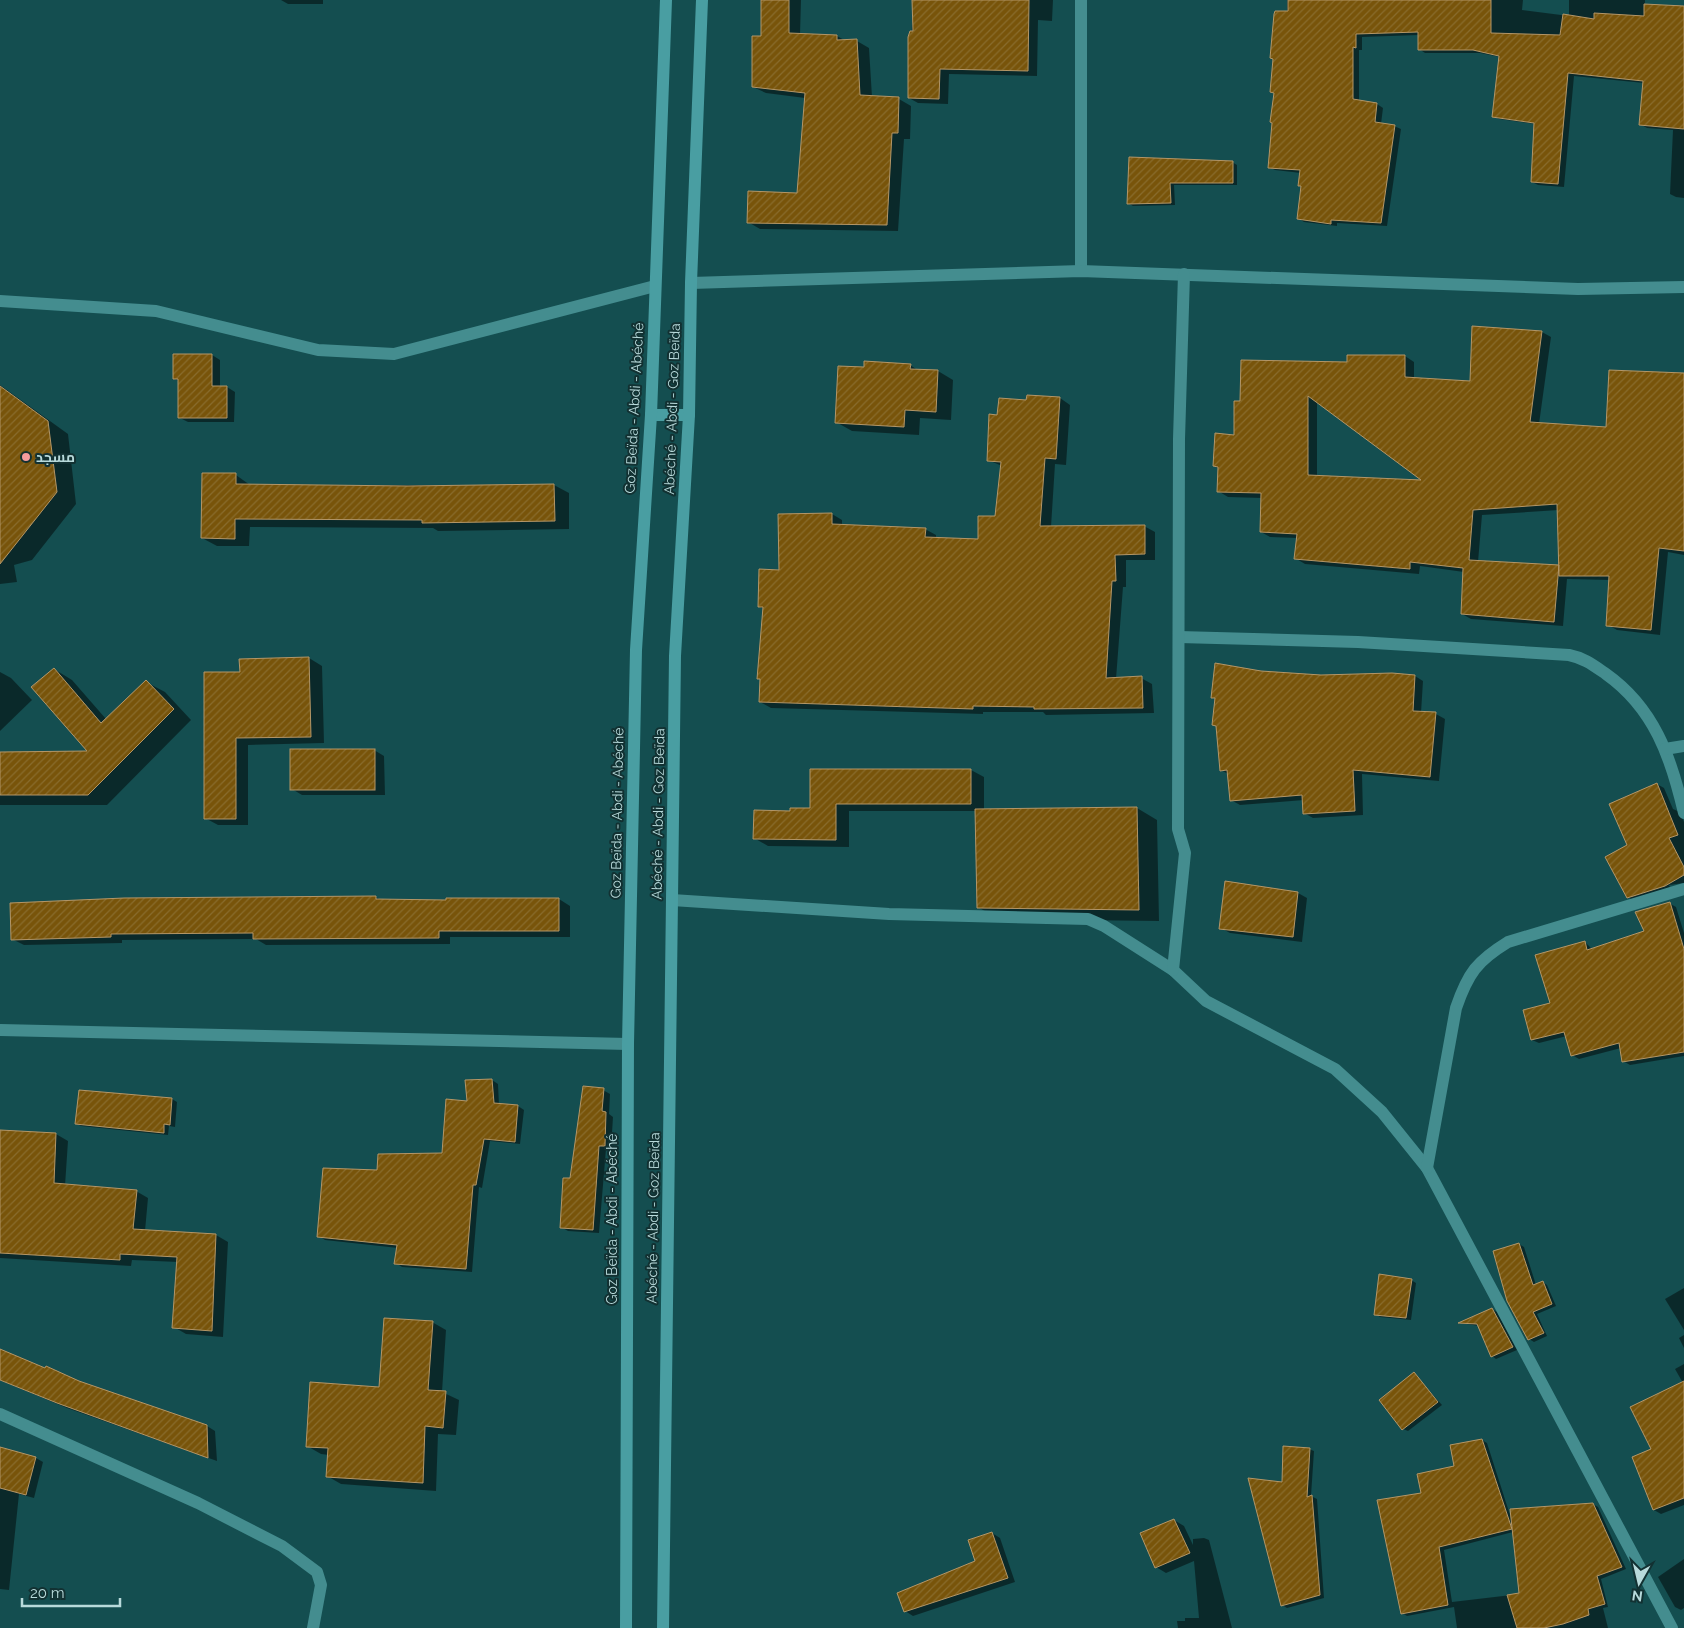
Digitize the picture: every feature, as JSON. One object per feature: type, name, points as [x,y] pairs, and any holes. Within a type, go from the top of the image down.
[{"type":"main road","name":"Goz Beïda - Abdi - Abéché","points":[[626,1628],[628,1044],[636,650],[650,415],[666,0]]},
{"type":"main road","name":"Abéché - Abdi - Goz Beïda","points":[[663,1628],[675,656],[689,415],[691,283],[702,0]]},
{"type":"main road","points":[[650,415],[689,415]]},
{"type":"street","points":[[1081,0],[1081,271]]},
{"type":"street","points":[[691,283],[1081,271],[1578,289],[1684,288]]},
{"type":"street","points":[[1173,970],[1185,853],[1178,829],[1179,439],[1184,274]]},
{"type":"street","points":[[0,301],[156,311],[318,350],[394,354],[655,286]]},
{"type":"street","points":[[1179,637],[1358,642],[1569,655],[1584,658],[1620,684],[1644,709],[1665,749],[1684,813]]},
{"type":"street","points":[[1665,749],[1684,746]]},
{"type":"street","points":[[1427,1168],[1456,1008],[1464,986],[1483,958],[1508,942],[1684,889]]},
{"type":"street","points":[[672,900],[889,914],[1088,919],[1104,926],[1173,970],[1206,1001],[1335,1069],[1382,1112],[1427,1168],[1672,1628]]},
{"type":"street","points":[[0,1030],[628,1044]]},
{"type":"street","points":[[0,1414],[198,1503],[282,1546],[317,1572],[321,1585],[313,1628]]},
{"type":"building","points":[[761,0],[789,0],[789,33],[837,35],[837,40],[857,39],[860,95],[899,97],[898,133],[892,133],[887,225],[747,223],[748,191],[797,193],[805,93],[752,87],[752,36],[761,36]]},
{"type":"building","points":[[912,0],[1029,0],[1028,71],[940,69],[939,99],[908,98],[908,37],[910,31],[913,31]]},
{"type":"building","points":[[1288,0],[1491,0],[1491,33],[1560,35],[1563,14],[1594,19],[1594,13],[1644,16],[1644,4],[1684,6],[1684,129],[1639,125],[1643,81],[1568,73],[1558,184],[1531,182],[1534,123],[1492,117],[1499,56],[1473,50],[1418,50],[1418,32],[1356,34],[1356,48],[1353,47],[1353,99],[1377,103],[1375,122],[1395,125],[1381,223],[1331,220],[1331,224],[1297,219],[1301,186],[1298,186],[1300,170],[1268,168],[1272,123],[1270,122],[1274,93],[1270,92],[1273,59],[1270,58],[1274,14],[1275,11],[1288,11]]},
{"type":"building","points":[[1129,157],[1233,161],[1233,183],[1170,183],[1171,203],[1127,204]]},
{"type":"building","points":[[1472,326],[1542,331],[1530,422],[1606,427],[1609,370],[1684,373],[1684,551],[1659,548],[1651,630],[1606,626],[1609,576],[1559,576],[1559,568],[1554,622],[1461,614],[1463,568],[1410,562],[1410,569],[1294,559],[1297,534],[1260,532],[1261,493],[1217,492],[1218,467],[1213,466],[1215,433],[1234,435],[1234,401],[1240,401],[1241,360],[1347,362],[1347,355],[1405,355],[1405,377],[1470,381]],"holes":[[[1308,396],[1421,480],[1308,475]],[[1557,504],[1559,565],[1469,560],[1473,510]]]},
{"type":"building","points":[[173,354],[212,354],[212,386],[227,386],[227,418],[178,418],[178,379],[173,379]]},
{"type":"building","points":[[864,361],[911,364],[910,369],[938,370],[936,412],[905,410],[904,427],[835,423],[838,366],[864,367]]},
{"type":"building","name":"مسجد","points":[[0,386],[48,421],[57,492],[0,564]]},
{"type":"building","points":[[1027,395],[1060,397],[1056,459],[1045,458],[1040,526],[1145,525],[1145,554],[1115,555],[1116,581],[1112,581],[1106,678],[1142,676],[1143,708],[1034,709],[1034,707],[973,706],[973,709],[759,702],[760,679],[757,679],[763,607],[758,607],[759,569],[779,570],[778,514],[832,513],[832,524],[926,528],[925,537],[978,539],[978,516],[995,516],[1001,462],[987,461],[989,414],[997,415],[999,398],[1026,400]]},
{"type":"building","points":[[202,473],[236,473],[236,484],[408,486],[554,484],[555,521],[422,523],[422,520],[235,519],[235,539],[201,538]]},
{"type":"building","points":[[309,657],[311,737],[236,738],[236,819],[204,819],[204,672],[240,672],[239,659]]},
{"type":"building","points":[[1215,663],[1261,671],[1321,675],[1392,673],[1415,675],[1413,711],[1436,712],[1430,777],[1353,770],[1355,811],[1303,814],[1302,795],[1230,801],[1227,770],[1220,771],[1216,726],[1212,725],[1215,698],[1211,698]]},
{"type":"building","points":[[54,668],[101,723],[146,680],[174,709],[88,795],[0,795],[0,752],[87,751],[31,687]]},
{"type":"building","points":[[290,749],[375,749],[375,790],[290,790]]},
{"type":"building","points":[[810,769],[971,769],[971,804],[836,804],[836,840],[753,839],[754,810],[790,811],[790,808],[810,808]]},
{"type":"building","points":[[1657,783],[1678,835],[1669,838],[1684,867],[1684,875],[1665,886],[1627,898],[1605,857],[1627,845],[1609,804]]},
{"type":"building","points":[[1137,807],[1139,910],[977,908],[975,809]]},
{"type":"building","points":[[1225,881],[1298,892],[1293,937],[1219,929]]},
{"type":"building","points":[[376,896],[376,899],[446,900],[446,898],[559,898],[559,931],[439,931],[439,938],[253,939],[253,933],[111,934],[111,937],[11,940],[10,903],[124,898]]},
{"type":"building","points":[[1670,902],[1684,949],[1684,1052],[1622,1062],[1619,1043],[1571,1056],[1564,1032],[1531,1040],[1523,1010],[1550,1003],[1535,955],[1585,941],[1587,950],[1644,931],[1635,912]]},
{"type":"building","points":[[492,1079],[494,1103],[518,1105],[515,1142],[484,1139],[476,1185],[473,1185],[466,1269],[394,1264],[397,1245],[317,1237],[323,1168],[377,1170],[378,1154],[442,1153],[446,1099],[467,1101],[465,1080]]},
{"type":"building","points":[[583,1086],[604,1088],[602,1111],[606,1112],[605,1146],[599,1146],[593,1230],[560,1228],[563,1178],[570,1178]]},
{"type":"building","points":[[79,1090],[172,1098],[170,1125],[164,1124],[164,1133],[75,1124]]},
{"type":"building","points":[[0,1130],[56,1133],[54,1183],[137,1190],[133,1229],[216,1234],[212,1331],[172,1328],[177,1257],[120,1254],[120,1260],[0,1253]]},
{"type":"building","points":[[1519,1243],[1533,1285],[1543,1281],[1552,1304],[1533,1312],[1544,1333],[1528,1340],[1507,1301],[1493,1251]]},
{"type":"building","points":[[1379,1274],[1412,1279],[1406,1318],[1374,1315]]},
{"type":"building","points":[[1492,1308],[1513,1347],[1491,1357],[1477,1324],[1458,1323]]},
{"type":"building","points":[[384,1318],[433,1321],[428,1390],[446,1391],[443,1428],[425,1426],[423,1483],[326,1477],[328,1448],[306,1447],[310,1382],[379,1387]]},
{"type":"building","points":[[0,1349],[45,1368],[46,1366],[79,1381],[207,1425],[208,1458],[57,1403],[0,1380]]},
{"type":"building","points":[[1414,1372],[1438,1402],[1402,1430],[1379,1400]]},
{"type":"building","points":[[1684,1381],[1684,1498],[1653,1510],[1632,1457],[1651,1449],[1630,1407]]},
{"type":"building","points":[[1482,1439],[1512,1529],[1439,1547],[1448,1605],[1401,1614],[1377,1500],[1421,1493],[1417,1474],[1454,1466],[1450,1445]]},
{"type":"building","points":[[1283,1446],[1310,1448],[1307,1497],[1312,1495],[1320,1595],[1281,1606],[1248,1478],[1282,1482]]},
{"type":"building","points":[[0,1447],[36,1457],[26,1495],[0,1488]]},
{"type":"building","points":[[1593,1503],[1622,1567],[1597,1576],[1605,1604],[1588,1609],[1589,1615],[1563,1624],[1544,1628],[1517,1628],[1507,1595],[1519,1593],[1510,1509]]},
{"type":"building","points":[[1174,1519],[1190,1553],[1155,1568],[1140,1533]]},
{"type":"building","points":[[992,1532],[1008,1578],[904,1612],[897,1593],[975,1561],[968,1540]]},
{"type":"place","name":"مسجد","points":[[26,457]]}]
